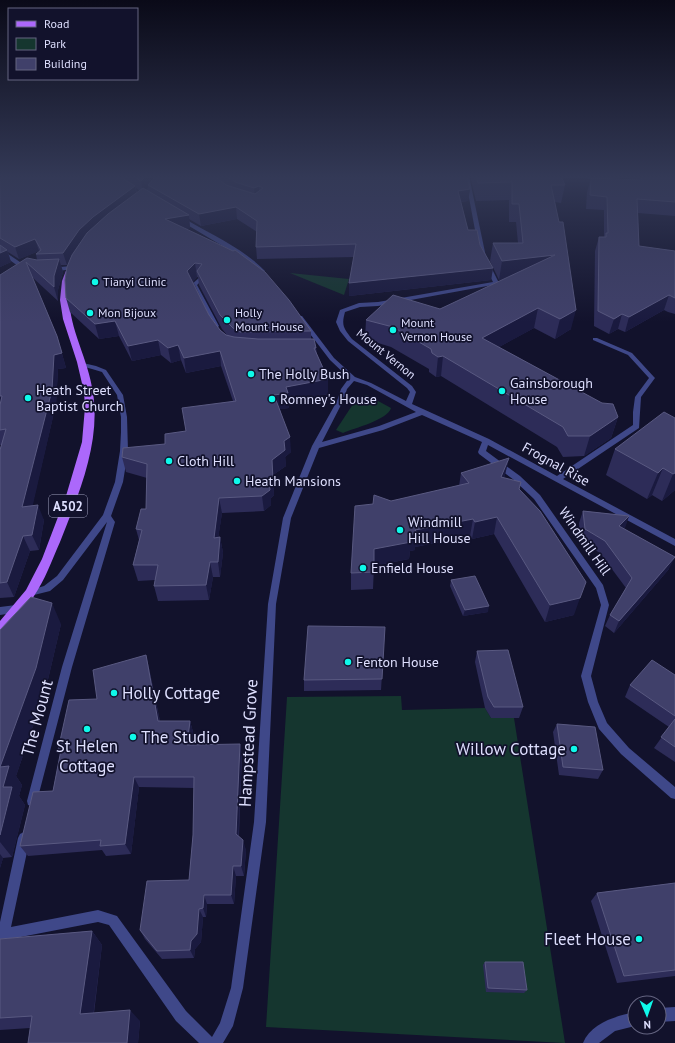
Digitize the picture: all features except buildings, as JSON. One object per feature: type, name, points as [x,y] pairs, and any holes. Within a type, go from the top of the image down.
[{"type":"main road","name":"A502","points":[[0,631],[30,593],[46,561],[63,521],[82,463],[90,408],[83,365],[64,311],[63,299],[65,282],[72,266]]},
{"type":"street","points":[[191,225],[245,257],[267,275]]},
{"type":"street","name":"Mount Vernon","points":[[408,404],[413,392],[410,387],[350,340],[343,331],[339,322],[342,311],[359,305],[378,304],[496,283],[483,257],[477,225]]},
{"type":"street","points":[[0,251],[20,265],[33,270]]},
{"type":"street","points":[[45,270],[72,266]]},
{"type":"street","points":[[200,279],[194,285],[218,330]]},
{"type":"street","name":"Frognal Rise","points":[[296,311],[322,350],[353,378],[486,441],[675,543]]},
{"type":"street","points":[[557,480],[638,426],[636,412],[638,397],[652,378],[630,354],[595,339]]},
{"type":"street","name":"The Mount","points":[[30,593],[47,589],[60,578],[106,516],[119,482],[124,451],[124,417],[120,396],[104,371],[83,365]]},
{"type":"street","name":"Hampstead Grove","points":[[216,1043],[226,1026],[237,988],[260,822],[272,604],[287,518],[316,446],[340,401],[344,389],[353,378]]},
{"type":"street","points":[[316,446],[335,442],[381,428],[422,412]]},
{"type":"street","name":"Windmill Hill","points":[[486,441],[482,452],[517,478],[538,497],[600,587],[605,605],[586,676],[592,702],[603,726],[625,750],[675,794]]},
{"type":"street","name":"The Mount","points":[[30,814],[66,667],[111,522],[106,516]]},
{"type":"street","points":[[0,611],[16,609]]},
{"type":"street","points":[[26,828],[2,934],[98,916],[113,920],[181,1016],[208,1043]]},
{"type":"street","points":[[590,1043],[600,1032],[619,1021],[627,1020]]},
{"type":"green space","points":[[290,273],[349,279],[344,295]]},
{"type":"green space","points":[[367,395],[391,408],[389,412],[377,420],[343,433],[336,430],[357,398]]},
{"type":"green space","points":[[401,696],[402,710],[485,708],[491,718],[514,718],[565,1043],[266,1027],[287,697]]},
{"type":"place","name":"Tianyi Clinic","points":[[95,282]]},
{"type":"place","name":"Mon Bijoux","points":[[90,313]]},
{"type":"place","name":"Holly Mount House","points":[[227,320]]},
{"type":"place","name":"Mount Vernon House","points":[[393,330]]},
{"type":"place","name":"The Holly Bush","points":[[251,374]]},
{"type":"place","name":"Gainsborough House","points":[[502,391]]},
{"type":"place","name":"Heath Street Baptist Church","points":[[28,398]]},
{"type":"place","name":"Romney's House","points":[[272,399]]},
{"type":"place","name":"Cloth Hill","points":[[169,461]]},
{"type":"place","name":"Heath Mansions","points":[[237,481]]},
{"type":"place","name":"Windmill Hill House","points":[[400,530]]},
{"type":"place","name":"Enfield House","points":[[363,568]]},
{"type":"place","name":"Fenton House","points":[[348,662]]},
{"type":"place","name":"Holly Cottage","points":[[114,693]]},
{"type":"place","name":"St Helen Cottage","points":[[87,729]]},
{"type":"place","name":"The Studio","points":[[133,737]]},
{"type":"place","name":"Willow Cottage","points":[[574,749]]},
{"type":"place","name":"Fleet House","points":[[639,939]]}]
